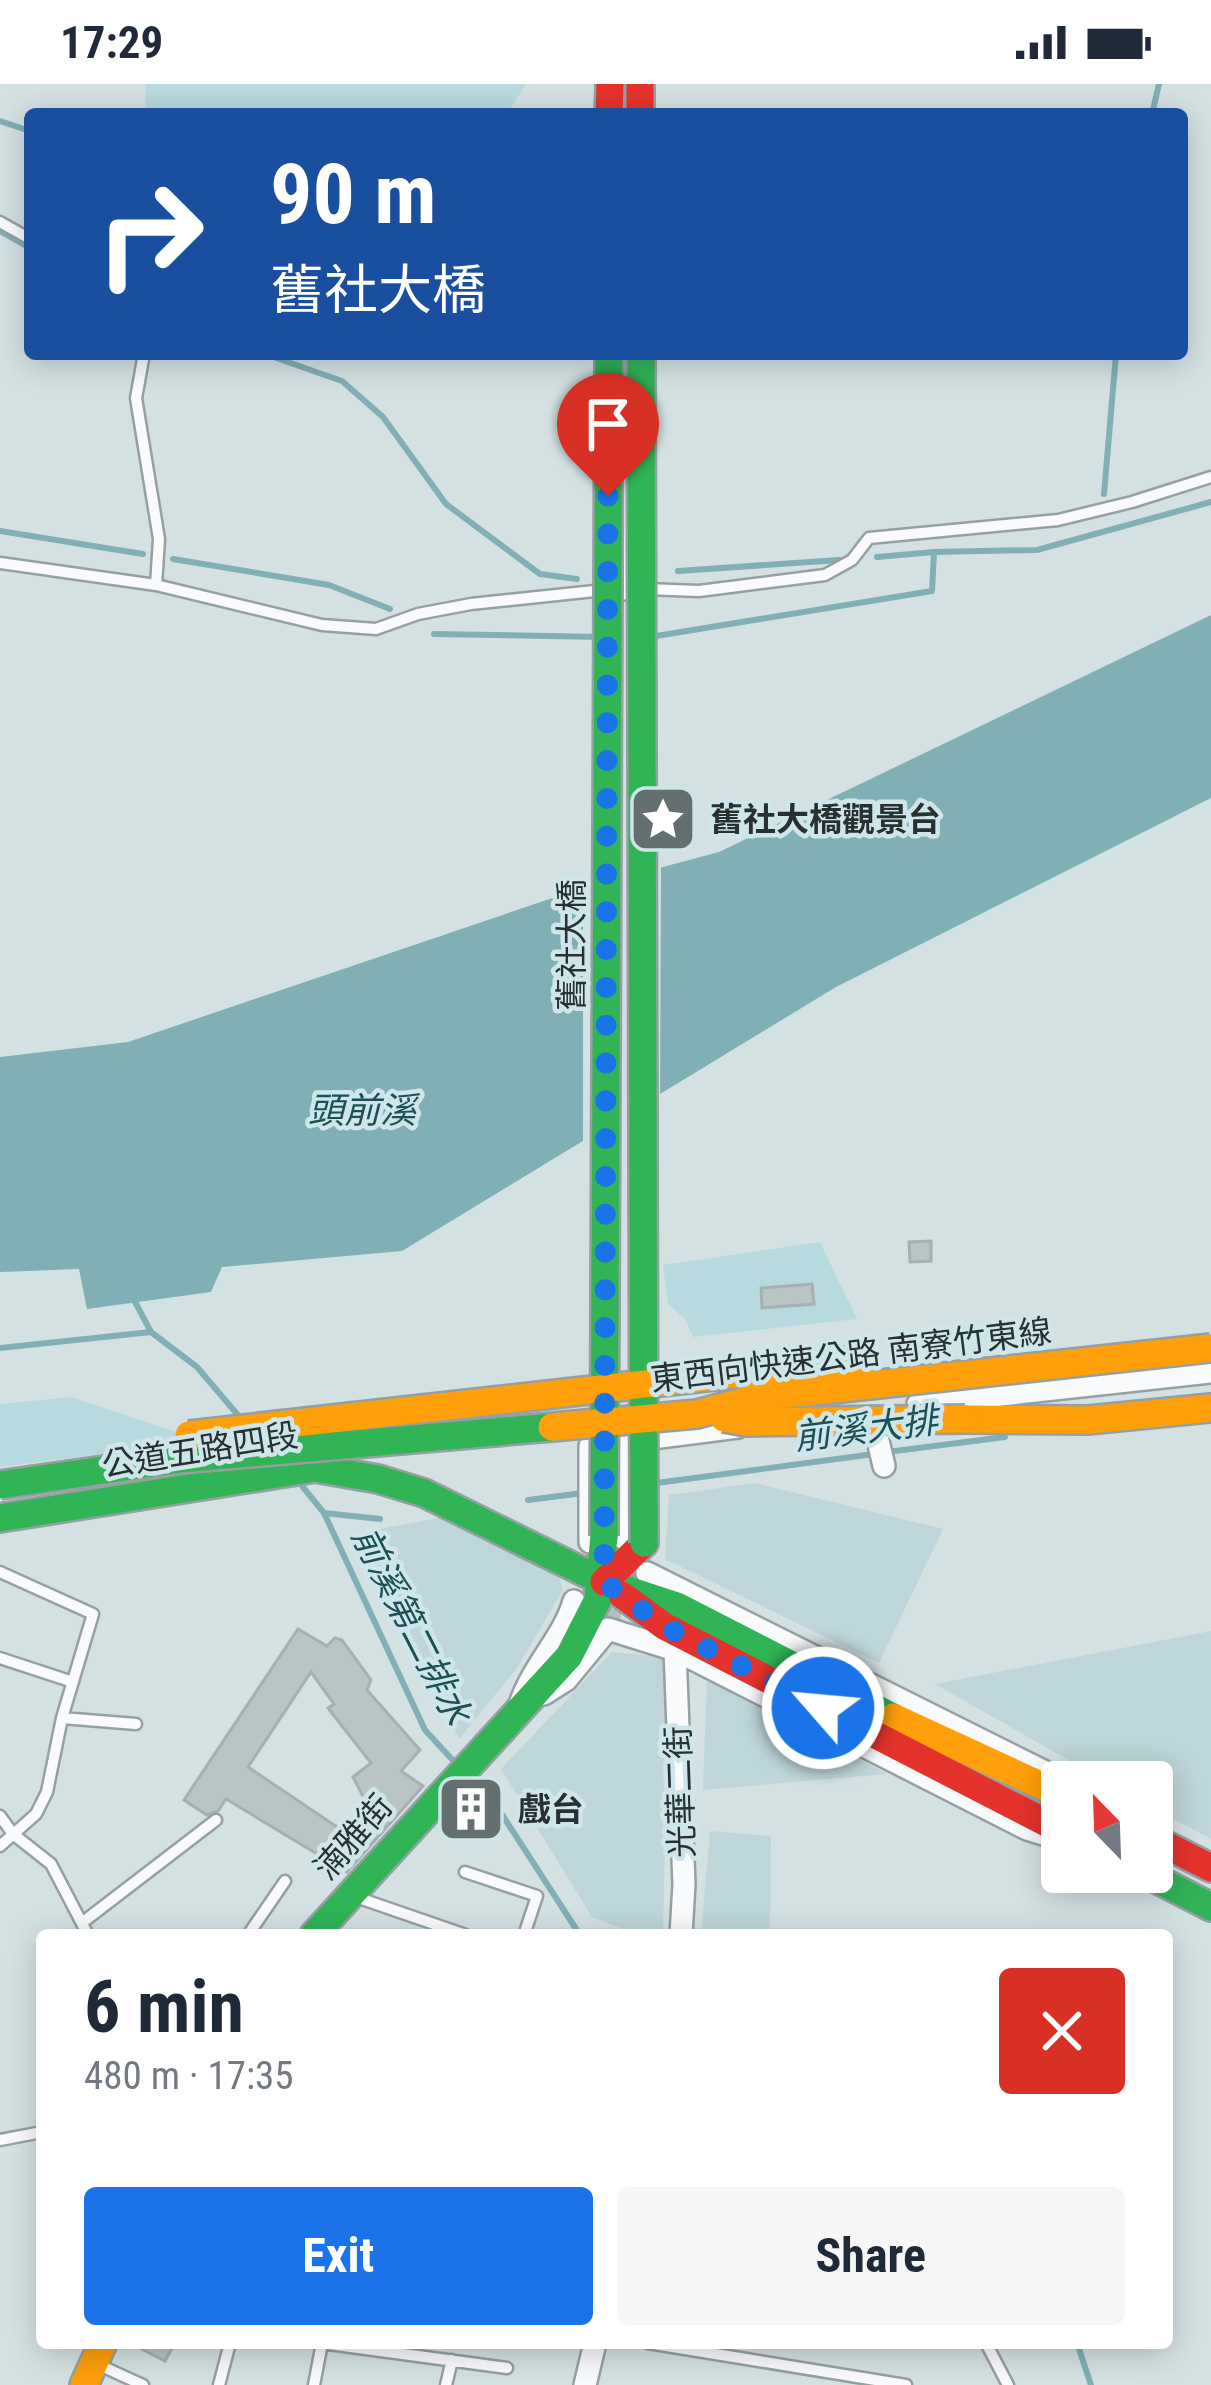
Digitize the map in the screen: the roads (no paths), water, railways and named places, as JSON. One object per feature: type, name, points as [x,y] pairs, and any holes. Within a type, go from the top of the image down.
[{"type":"main road","name":"舊社大橋","points":[[609,360],[616,1540]]},
{"type":"main road","points":[[518,1710],[569,1656],[593,1622],[616,1540],[641,360]]},
{"type":"main road","name":"東西向快速公路 南寮竹東線","points":[[0,1461],[316,1418],[1211,1323]]},
{"type":"main road","name":"東西向快速公路 南寮竹東線","points":[[0,1485],[180,1459],[697,1414],[760,1397],[1211,1348]]},
{"type":"main road","points":[[697,1414],[746,1422],[1057,1422],[1158,1418],[1211,1408]]},
{"type":"main road","name":"公道五路四段","points":[[0,1518],[315,1468],[424,1493],[604,1582]]},
{"type":"main road","points":[[604,1582],[616,1540]]},
{"type":"main road","points":[[604,1582],[677,1606],[898,1720],[1041,1786]]},
{"type":"main road","points":[[604,1582],[664,1626],[1041,1820]]},
{"type":"main road","name":"湳雅街","points":[[319,1929],[518,1710]]},
{"type":"main road","points":[[1173,1849],[1211,1868]]},
{"type":"main road","points":[[1173,1887],[1211,1907]]},
{"type":"street","points":[[624,589],[626,360]]},
{"type":"street","points":[[616,1540],[592,1506],[590,1446],[1211,1372]]},
{"type":"street","points":[[814,1418],[874,1427],[929,1402]]},
{"type":"street","points":[[874,1427],[884,1466]]},
{"type":"street","points":[[616,1540],[625,1506],[625,1441]]},
{"type":"street","points":[[646,1573],[1041,1770]]},
{"type":"street","points":[[518,1710],[530,1675],[570,1616],[574,1601]]},
{"type":"street","points":[[518,1710],[566,1680],[608,1629],[675,1650],[1041,1833]]},
{"type":"street","name":"光華二街","points":[[675,1650],[684,1884],[681,1929]]},
{"type":"street","points":[[585,2385],[594,2349]]},
{"type":"lane","points":[[143,360],[136,398],[159,539],[156,585]]},
{"type":"lane","points":[[0,563],[156,585],[322,625],[376,629],[418,614],[471,604],[624,589],[699,591],[825,574],[852,560],[869,538],[1058,520],[1211,477]]},
{"type":"lane","points":[[590,1377],[590,1446]]},
{"type":"lane","points":[[0,1572],[93,1614],[46,1792],[36,1814],[1,1844]]},
{"type":"lane","points":[[0,1658],[73,1682]]},
{"type":"lane","points":[[62,1718],[136,1724]]},
{"type":"lane","points":[[0,1816],[51,1864],[86,1929],[217,1820]]},
{"type":"lane","points":[[465,1872],[537,1896],[526,1929]]},
{"type":"lane","points":[[252,1929],[284,1881]]},
{"type":"lane","points":[[350,1895],[450,1929]]},
{"type":"lane","points":[[418,1929],[422,1919]]},
{"type":"lane","points":[[0,2140],[36,2133]]},
{"type":"lane","points":[[219,2385],[228,2349]]},
{"type":"lane","points":[[314,2385],[320,2349]]},
{"type":"lane","points":[[367,2349],[507,2368]]},
{"type":"lane","points":[[686,2349],[906,2385]]},
{"type":"lane","points":[[989,2349],[1008,2385]]},
{"type":"lane","points":[[446,2385],[452,2360]]},
{"type":"lane","points":[[94,2364],[142,2385]]},
{"type":"water","name":"頭前溪","points":[[1211,615],[1211,798],[836,987],[402,1251],[222,1267],[211,1292],[87,1309],[79,1269],[0,1272],[0,1057],[128,1042],[573,891],[719,852]]},
{"type":"waterway","points":[[1153,108],[1159,84]]},
{"type":"waterway","points":[[0,121],[24,129]]},
{"type":"waterway","points":[[0,231],[24,245]]},
{"type":"waterway","points":[[282,360],[342,381],[383,417],[446,504],[540,574],[577,579]]},
{"type":"waterway","points":[[1104,494],[1115,360]]},
{"type":"waterway","points":[[650,637],[932,591],[934,552],[1037,550],[1211,502]]},
{"type":"waterway","points":[[0,531],[143,554]]},
{"type":"waterway","points":[[877,557],[934,552]]},
{"type":"waterway","points":[[173,559],[329,585],[390,609]]},
{"type":"waterway","points":[[678,571],[839,560]]},
{"type":"waterway","points":[[434,634],[601,637]]},
{"type":"waterway","points":[[133,1298],[151,1332]]},
{"type":"waterway","name":"前溪大排","points":[[0,1348],[151,1332],[197,1367],[237,1414]]},
{"type":"waterway","name":"前溪大排","points":[[887,1452],[1005,1437]]},
{"type":"waterway","name":"前溪大排","points":[[649,1484],[874,1454]]},
{"type":"waterway","name":"前溪第二排水","points":[[298,1481],[324,1513],[425,1730],[459,1767]]},
{"type":"waterway","name":"前溪大排","points":[[528,1500],[583,1493]]},
{"type":"waterway","name":"前溪大排","points":[[324,1513],[380,1519]]},
{"type":"waterway","name":"前溪第二排水","points":[[468,1777],[501,1813],[576,1929]]},
{"type":"waterway","name":"前溪第二排水","points":[[1079,2349],[1091,2385]]},
{"type":"tunnel","points":[[608,1629],[617,1577]]},
{"type":"place","name":"舊社大橋觀景台","points":[[663,819]]},
{"type":"place","name":"戲台","points":[[471,1809]]}]
